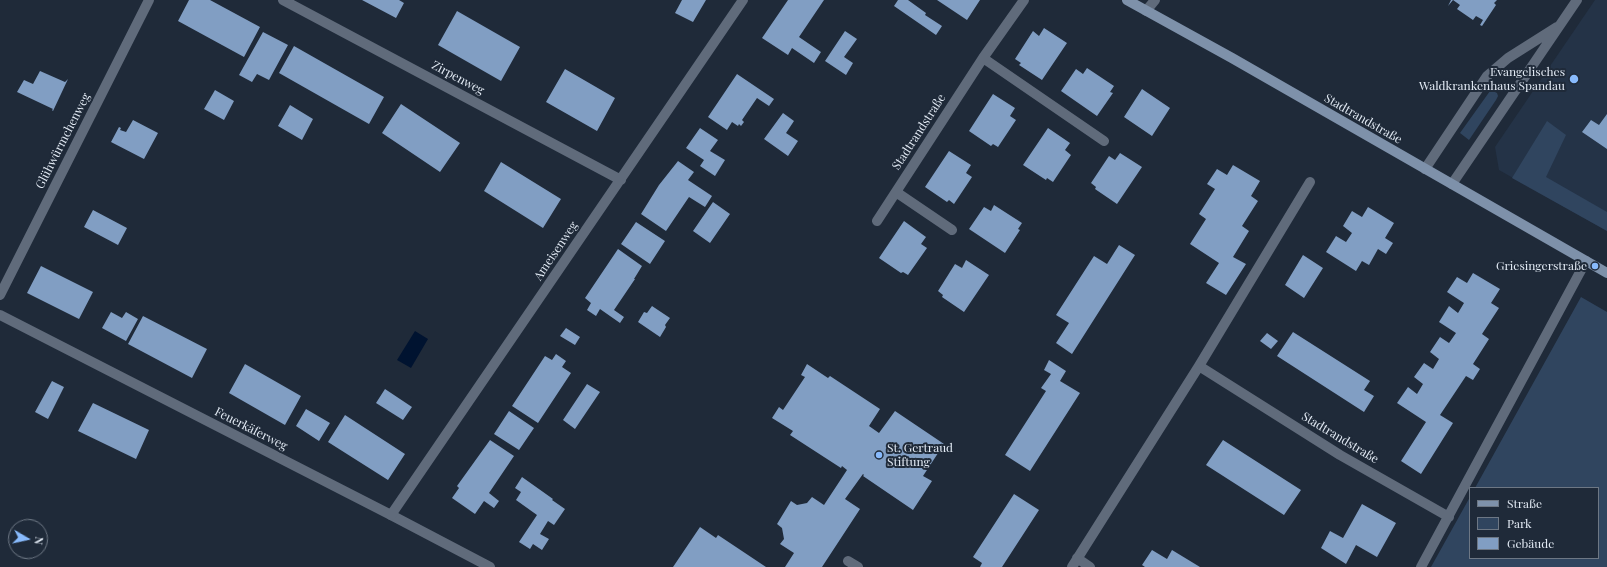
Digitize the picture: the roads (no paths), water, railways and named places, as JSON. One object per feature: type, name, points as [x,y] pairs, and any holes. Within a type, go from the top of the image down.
[{"type":"street","name":"Glühwürmchenweg","points":[[0,295],[4,277],[149,0]]},
{"type":"street","name":"Zirpenweg","points":[[283,0],[621,180]]},
{"type":"street","name":"Ameisenweg","points":[[391,515],[743,0]]},
{"type":"street","name":"Stadtrandstraße","points":[[877,221],[983,58],[1024,0]]},
{"type":"street","name":"Stadtrandstraße","points":[[1127,0],[1232,58],[1607,273]]},
{"type":"street","points":[[1146,11],[1154,0]]},
{"type":"street","points":[[1452,184],[1577,0]]},
{"type":"street","points":[[1425,169],[1486,76],[1508,58],[1560,25]]},
{"type":"street","points":[[983,58],[1104,141]]},
{"type":"street","points":[[1090,567],[1074,563],[1199,366],[1310,182]]},
{"type":"street","points":[[896,192],[952,230]]},
{"type":"street","points":[[1421,567],[1586,262]]},
{"type":"street","name":"Feuerkäferweg","points":[[0,315],[490,567]]},
{"type":"street","name":"Stadtrandstraße","points":[[1199,366],[1340,455],[1449,516]]},
{"type":"street","points":[[848,561],[858,567]]},
{"type":"place","name":"Evangelisches Waldkrankenhaus Spandau","points":[[1574,79]]},
{"type":"place","name":"Griesingerstraße","points":[[1595,266]]},
{"type":"place","name":"St. Gertraud Stiftung","points":[[879,455]]}]
